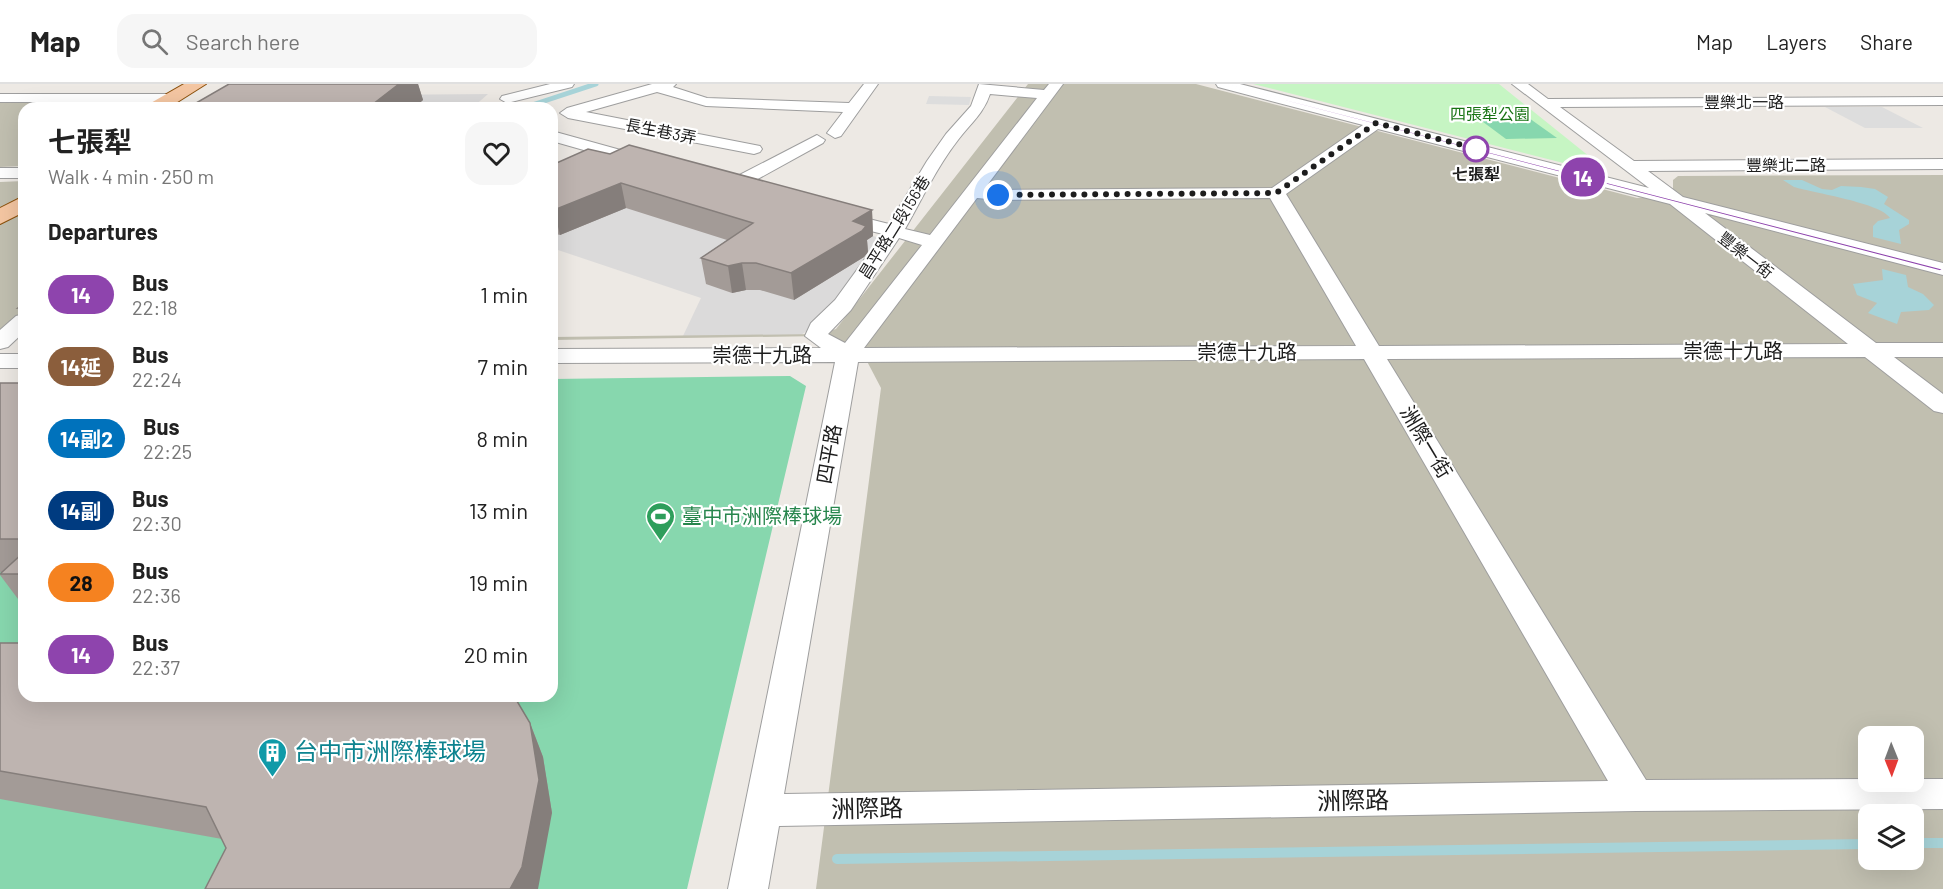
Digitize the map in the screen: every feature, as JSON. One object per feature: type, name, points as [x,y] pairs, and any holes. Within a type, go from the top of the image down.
[{"type":"main road","points":[[180,102],[205,87]]},
{"type":"main road","points":[[0,198],[18,188]]},
{"type":"main road","points":[[0,218],[18,207]]},
{"type":"street","points":[[507,99],[567,84]]},
{"type":"street","points":[[575,84],[582,91],[610,100]]},
{"type":"street","points":[[836,133],[871,84]]},
{"type":"street","points":[[1223,84],[1943,269]]},
{"type":"street","name":"豐樂一街","points":[[1520,84],[1943,406]]},
{"type":"street","points":[[558,116],[663,86],[706,102],[854,108]]},
{"type":"street","points":[[985,87],[1052,90]]},
{"type":"street","name":"昌平路二段156巷","points":[[848,354],[816,336],[819,328],[843,306],[893,233],[933,165],[978,107],[985,87]]},
{"type":"street","points":[[1867,88],[1894,102]]},
{"type":"street","name":"四平路","points":[[748,889],[848,354],[1052,90]]},
{"type":"street","points":[[0,98],[142,102]]},
{"type":"street","name":"豐樂北一路","points":[[1545,103],[1943,101]]},
{"type":"street","name":"長生巷3弄","points":[[568,113],[754,149]]},
{"type":"street","points":[[973,192],[998,195],[1276,193],[1376,123]]},
{"type":"street","points":[[558,138],[663,168]]},
{"type":"street","points":[[751,193],[724,185],[817,140]]},
{"type":"street","name":"豐樂北二路","points":[[1628,166],[1943,164]]},
{"type":"street","points":[[0,173],[18,173]]},
{"type":"street","name":"洲際一街","points":[[1276,193],[1636,796]]},
{"type":"street","points":[[817,211],[935,243]]},
{"type":"street","points":[[0,342],[18,326]]},
{"type":"street","name":"崇德十九路","points":[[558,356],[1943,350]]},
{"type":"street","points":[[0,361],[18,361]]},
{"type":"street","name":"洲際路","points":[[763,810],[1636,796],[1943,794]]},
{"type":"shaded area","points":[[1028,84],[1196,84],[1637,198],[1673,193],[1673,180],[1678,176],[1943,175],[1943,889],[816,889],[881,388],[859,346],[821,336],[558,340],[558,337],[819,334],[836,329]]},
{"type":"shaded area","points":[[488,94],[479,102],[364,102],[373,95]]},
{"type":"shaded area","points":[[929,96],[971,97],[969,105],[926,104]]},
{"type":"shaded area","points":[[0,102],[18,102],[18,166],[0,167]]},
{"type":"shaded area","points":[[1825,107],[1882,107],[1923,128],[1865,128]]},
{"type":"shaded area","points":[[18,181],[18,339],[0,339],[0,182]]},
{"type":"shaded area","points":[[558,189],[807,216],[883,239],[826,317],[801,335],[683,336],[701,298],[558,250]]},
{"type":"green space","name":"四張犁公園","points":[[1253,84],[1499,84],[1600,165],[1592,170],[1587,169]]},
{"type":"green space","points":[[1519,111],[1557,138],[1506,139],[1471,113]]},
{"type":"green space","name":"臺中市洲際棒球場","points":[[790,376],[806,386],[687,889],[0,889],[0,384],[18,384],[18,702],[558,702],[558,379]]},
{"type":"water","points":[[1783,180],[1802,180],[1822,189],[1832,190],[1841,186],[1875,189],[1888,197],[1884,204],[1909,220],[1909,224],[1899,230],[1901,244],[1873,237],[1873,226],[1878,221],[1890,218],[1884,213],[1861,203],[1794,187]]},
{"type":"water","points":[[1882,269],[1906,275],[1908,287],[1923,294],[1934,305],[1929,310],[1901,312],[1897,324],[1868,313],[1877,303],[1857,295],[1853,284],[1883,280]]},
{"type":"building","points":[[229,84],[399,84],[376,102],[198,102]]},
{"type":"building","points":[[629,145],[872,210],[853,221],[866,226],[862,231],[791,273],[756,263],[728,266],[701,258],[753,223],[621,183],[558,208],[558,162],[588,149],[610,154]]},
{"type":"building","points":[[0,383],[18,383],[18,539],[0,539]]},
{"type":"building","points":[[18,558],[18,574],[0,574]]},
{"type":"building","name":"台中市洲際棒球場","points":[[0,643],[18,643],[18,702],[518,702],[530,723],[539,780],[522,867],[510,889],[205,889],[226,848],[206,807],[0,771]]},
{"type":"waterway","points":[[541,102],[596,84]]},
{"type":"waterway","points":[[1924,843],[1943,843]]},
{"type":"waterway","points":[[837,859],[1858,844]]},
{"type":"bus line","name":"14","points":[[1223,84],[1943,269]]},
{"type":"place","name":"七張犁","points":[[1476,149]]},
{"type":"place","name":"臺中市洲際棒球場","points":[[661,542]]},
{"type":"place","name":"台中市洲際棒球場","points":[[273,778]]},
{"type":"route","points":[[998,195],[1276,193],[1376,123],[1482,150],[1476,149]]}]
